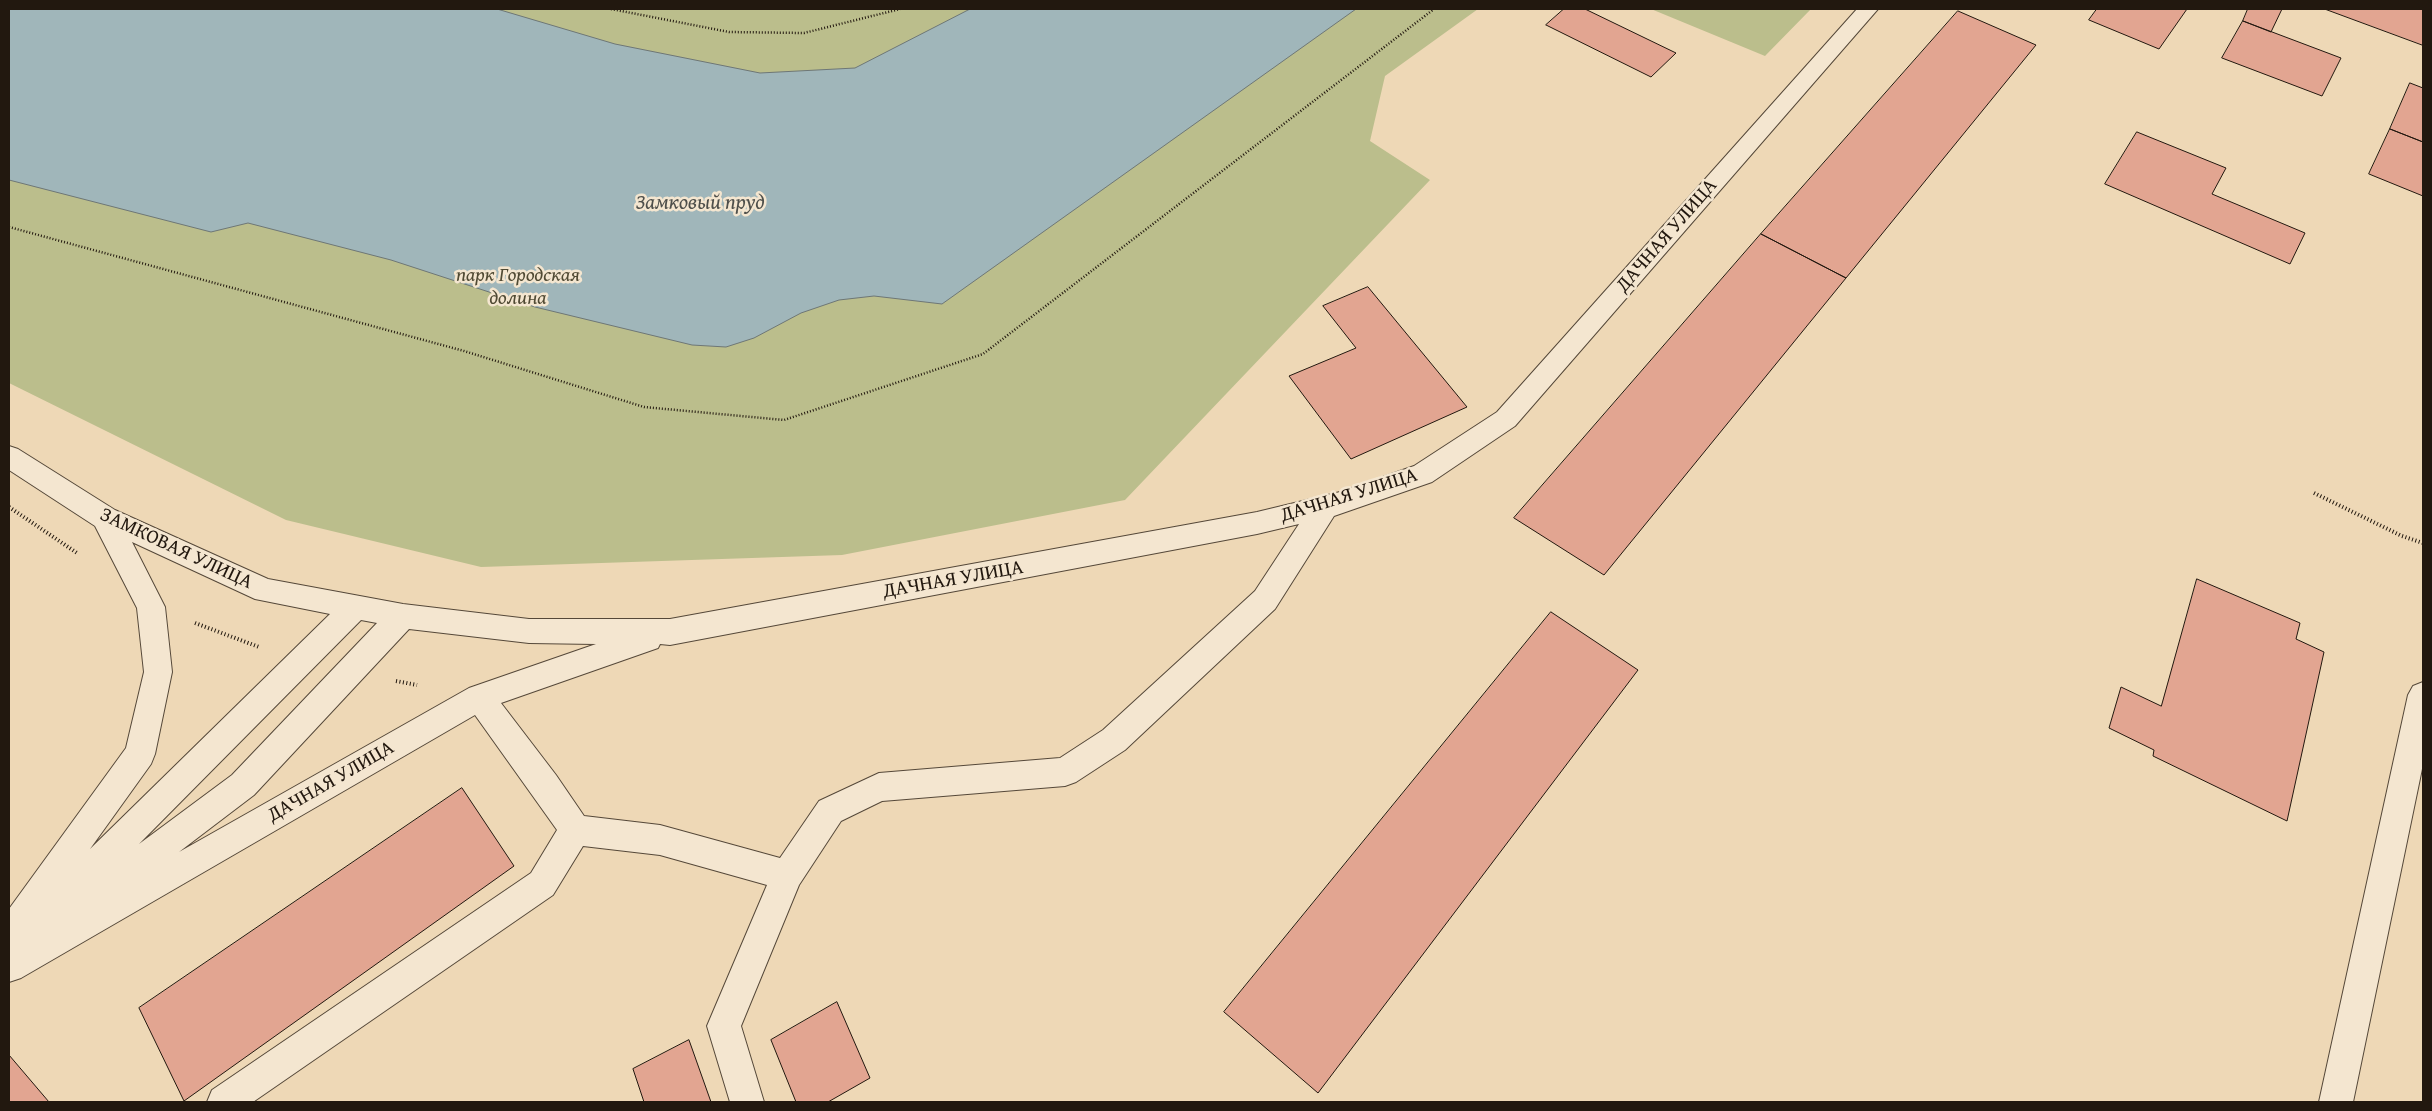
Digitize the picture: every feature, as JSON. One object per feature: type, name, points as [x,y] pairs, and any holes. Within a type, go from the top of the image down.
[{"type":"street","name":"ДАЧНАЯ УЛИЦА","points":[[9,966],[479,697],[670,632],[1258,523],[1325,507],[1423,474],[1506,419],[1868,9]]},
{"type":"street","name":"ЗАМКОВАЯ УЛИЦА","points":[[9,457],[105,518],[265,590],[357,606]]},
{"type":"street","points":[[747,1102],[724,1026],[787,875],[830,811],[879,787],[1065,772],[1114,740],[1265,600],[1325,507]]},
{"type":"street","points":[[9,936],[140,754],[158,672],[151,607],[105,518]]},
{"type":"street","name":"ДАЧНАЯ УЛИЦА","points":[[357,606],[403,616],[529,631],[670,632]]},
{"type":"street","points":[[9,951],[357,606]]},
{"type":"street","name":"ДАЧНАЯ УЛИЦА","points":[[9,960],[243,785],[403,616]]},
{"type":"street","points":[[2336,1102],[2423,695]]},
{"type":"street","points":[[479,697],[545,785],[574,830]]},
{"type":"street","points":[[574,830],[660,840],[787,875]]},
{"type":"street","points":[[224,1102],[542,884],[574,830]]},
{"type":"path","points":[[611,9],[729,32],[804,33],[900,9]]},
{"type":"path","points":[[9,227],[464,351],[644,406],[784,420],[983,354],[1434,9]]},
{"type":"path","points":[[2314,493],[2402,536],[2423,543]]},
{"type":"path","points":[[9,507],[80,554]]},
{"type":"path","points":[[151,607],[301,662]]},
{"type":"path","points":[[350,672],[479,697]]},
{"type":"green space","name":"парк Городская долина","points":[[9,9],[1478,9],[1385,76],[1370,141],[1430,180],[1125,500],[842,555],[481,567],[286,520],[9,383]]},
{"type":"green space","points":[[1651,9],[1811,9],[1765,56]]},
{"type":"water","name":"Замковый пруд","points":[[9,9],[497,9],[615,44],[760,73],[855,68],[970,9],[1356,9],[942,304],[874,296],[839,300],[801,313],[754,338],[726,347],[692,345],[535,307],[391,260],[248,223],[211,232],[9,180]]},
{"type":"building","points":[[1564,9],[1585,9],[1676,53],[1651,77],[1546,25]]},
{"type":"building","points":[[2097,9],[2187,9],[2159,49],[2089,20]]},
{"type":"building","points":[[2248,9],[2282,9],[2271,32],[2243,21]]},
{"type":"building","points":[[2325,9],[2423,9],[2423,45]]},
{"type":"building","points":[[1958,11],[2036,45],[1846,278],[1761,234]]},
{"type":"building","points":[[2243,21],[2341,58],[2322,96],[2222,58]]},
{"type":"building","points":[[2410,83],[2423,88],[2423,142],[2390,129]]},
{"type":"building","points":[[2390,129],[2423,142],[2423,196],[2369,174]]},
{"type":"building","points":[[2137,132],[2226,168],[2212,194],[2305,233],[2290,264],[2105,184]]},
{"type":"building","points":[[1761,234],[1846,278],[1604,575],[1514,518]]},
{"type":"building","points":[[1368,287],[1467,407],[1351,459],[1289,376],[1356,348],[1323,306]]},
{"type":"building","points":[[2197,579],[2300,623],[2296,639],[2324,652],[2287,821],[2153,756],[2154,750],[2109,728],[2121,687],[2161,706]]},
{"type":"building","points":[[1551,612],[1638,670],[1318,1093],[1224,1012]]},
{"type":"building","points":[[462,788],[514,866],[184,1101],[139,1008]]},
{"type":"building","points":[[837,1002],[870,1078],[828,1102],[796,1102],[771,1040]]},
{"type":"building","points":[[689,1040],[711,1102],[644,1102],[633,1069]]},
{"type":"building","points":[[9,1055],[49,1102],[9,1102]]}]
